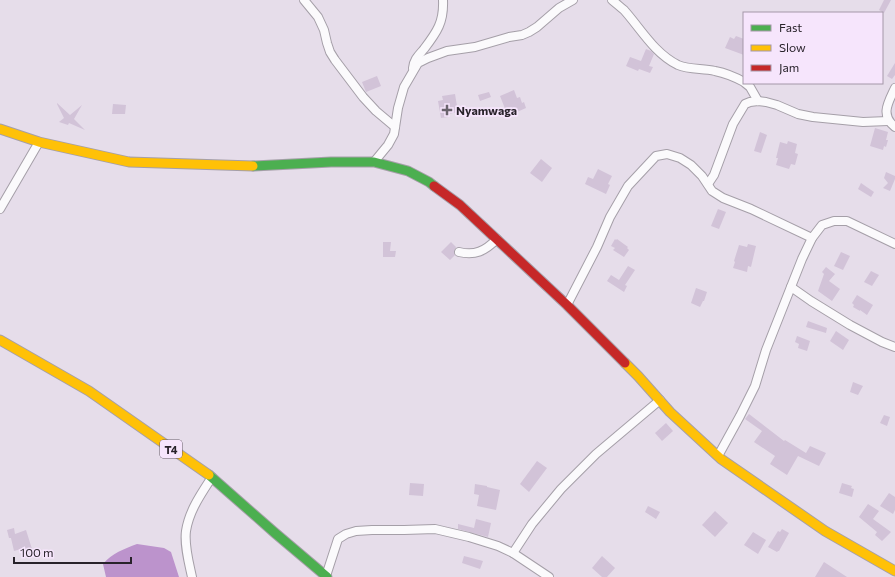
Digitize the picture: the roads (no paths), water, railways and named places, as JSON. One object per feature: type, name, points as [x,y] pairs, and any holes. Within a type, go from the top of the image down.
[{"type":"main road","points":[[0,129],[39,142],[129,162],[246,166],[331,162],[374,162],[408,171],[429,182],[460,205],[497,239],[567,305],[618,356],[670,412],[718,456],[825,531],[895,571]]},
{"type":"main road","name":"T4","points":[[0,340],[89,391],[212,477],[327,577]]},
{"type":"street","points":[[304,0],[318,17],[324,30],[330,52],[335,60],[376,111],[395,127]]},
{"type":"street","points":[[412,72],[417,57],[439,27],[443,16],[443,0]]},
{"type":"street","points":[[374,162],[388,146],[394,134],[398,108],[404,87],[418,63],[434,55],[447,51],[475,47],[509,37],[522,35],[537,27],[559,8],[573,0]]},
{"type":"street","points":[[612,0],[623,10],[658,50],[672,61],[680,65],[699,70],[714,71],[743,81]]},
{"type":"street","points":[[747,84],[758,100]]},
{"type":"street","points":[[895,88],[886,108],[888,121],[895,127]]},
{"type":"street","points":[[708,184],[714,175],[733,124],[745,104],[758,100],[777,105],[798,114],[813,117],[863,122],[888,121]]},
{"type":"street","points":[[0,209],[39,142]]},
{"type":"street","points":[[567,305],[597,247],[610,217],[628,186],[656,156],[667,154],[680,158],[691,164],[702,176],[712,191],[723,198],[751,209],[812,238]]},
{"type":"street","points":[[718,456],[755,386],[766,350],[802,260],[812,238],[822,225],[834,221],[847,221],[895,244]]},
{"type":"street","points":[[459,252],[475,254],[487,248],[497,239]]},
{"type":"street","points":[[791,287],[810,301],[850,325],[882,342],[895,347]]},
{"type":"street","points":[[513,553],[532,524],[561,489],[596,454],[660,400]]},
{"type":"street","points":[[192,577],[186,546],[186,531],[190,514],[212,477]]},
{"type":"street","points":[[327,577],[338,539],[346,534],[356,531],[372,530],[434,530],[483,542],[498,546],[513,553],[549,577]]},
{"type":"place","name":"Nyamwaga","points":[[447,110]]}]
